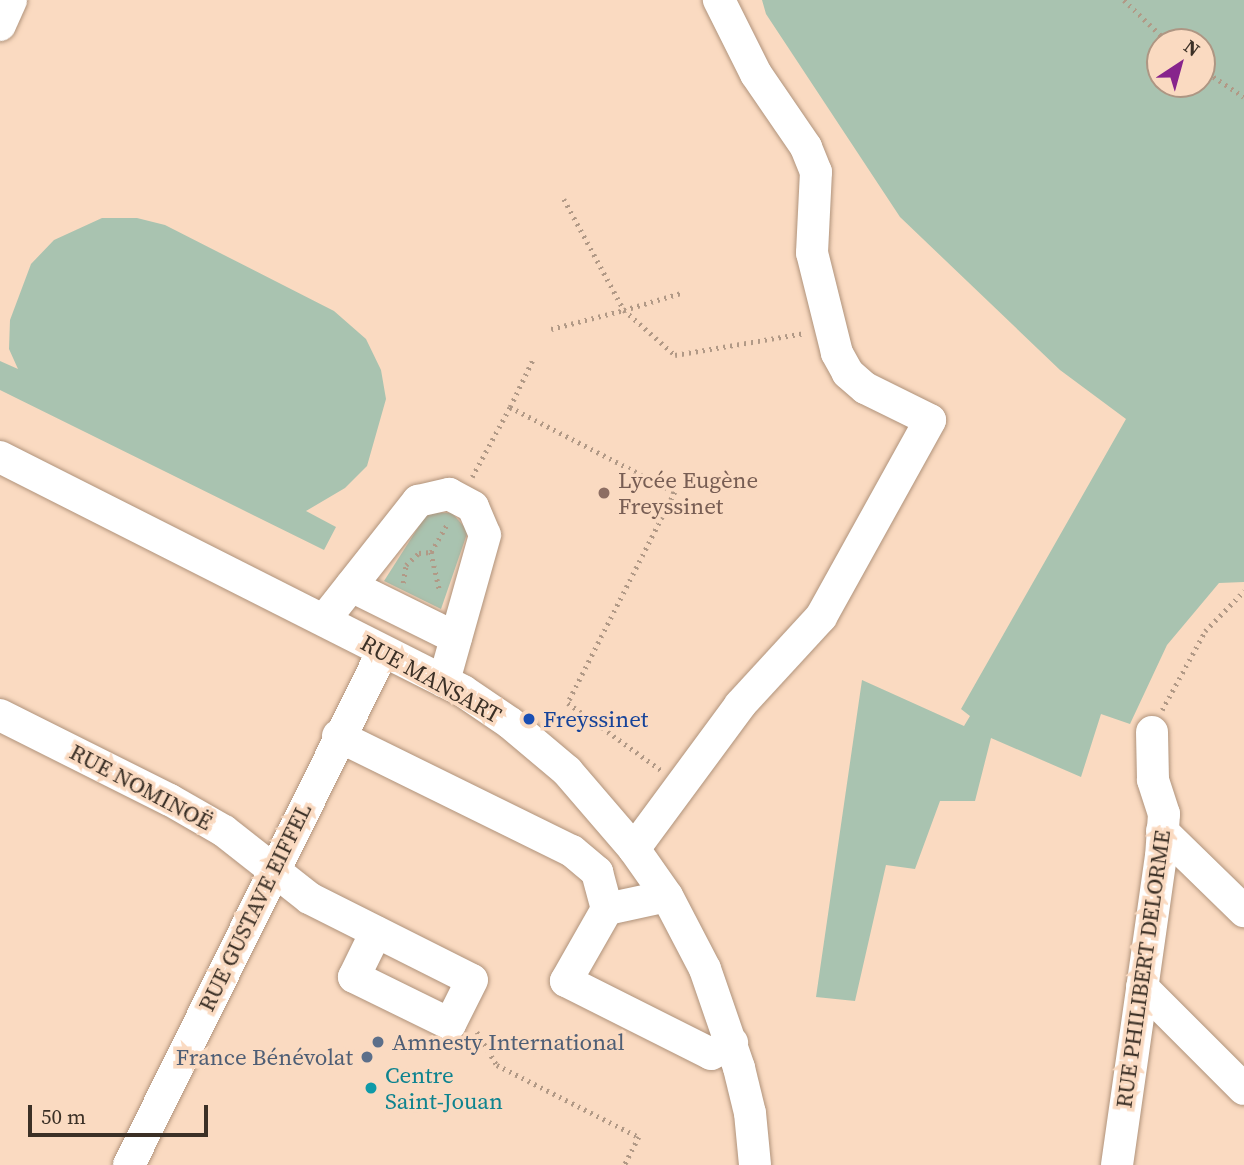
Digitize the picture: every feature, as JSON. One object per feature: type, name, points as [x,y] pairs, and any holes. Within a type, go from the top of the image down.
[{"type":"street","points":[[0,26],[11,0]]},
{"type":"street","points":[[634,849],[740,705],[821,617],[930,420],[865,388],[848,373],[831,329],[812,253],[816,172],[806,147],[756,74],[719,0]]},
{"type":"street","name":"RUE MANSART","points":[[0,457],[443,681],[510,723],[567,771],[634,849],[667,897],[705,969],[732,1043],[750,1113],[755,1165]]},
{"type":"street","points":[[324,620],[362,591],[418,501],[449,495],[473,507],[485,536],[442,631],[443,681]]},
{"type":"street","points":[[362,591],[442,631]]},
{"type":"street","name":"RUE GUSTAVE EIFFEL","points":[[129,1165],[338,736],[383,651]]},
{"type":"street","name":"RUE NOMINOË","points":[[0,715],[225,831],[273,872],[309,898],[472,980],[460,1004]]},
{"type":"street","name":"RUE PHILIBERT DELORME","points":[[1117,1165],[1164,814],[1153,780],[1152,732]]},
{"type":"street","points":[[338,736],[572,851],[597,872],[607,909],[566,981],[711,1054],[732,1043]]},
{"type":"street","points":[[1162,831],[1244,911]]},
{"type":"street","points":[[607,909],[667,897]]},
{"type":"street","points":[[376,932],[354,977],[450,1024],[460,1004]]},
{"type":"street","points":[[1142,987],[1244,1089]]},
{"type":"path","points":[[1125,0],[1154,28]]},
{"type":"path","points":[[1216,78],[1244,97]]},
{"type":"path","points":[[564,199],[624,310],[675,355],[831,329]]},
{"type":"path","points":[[551,329],[681,293]]},
{"type":"path","points":[[442,631],[441,596],[431,552],[533,359]]},
{"type":"path","points":[[510,407],[675,492],[568,704],[681,785]]},
{"type":"path","points":[[362,591],[402,589],[406,565],[419,553],[431,552]]},
{"type":"path","points":[[1152,732],[1176,677],[1205,631],[1244,591]]},
{"type":"path","points":[[460,1004],[497,1065],[639,1137],[625,1165]]},
{"type":"green space","points":[[762,0],[1244,0],[1244,582],[1219,583],[1167,645],[1130,724],[1101,714],[1081,777],[991,738],[975,801],[940,801],[915,869],[886,865],[855,1001],[816,997],[862,680],[964,726],[970,716],[961,709],[1126,419],[1060,370],[900,217],[766,14]]},
{"type":"green space","points":[[102,218],[137,218],[165,225],[334,311],[366,339],[381,370],[386,399],[367,466],[345,488],[306,511],[336,527],[324,550],[0,390],[0,361],[18,369],[9,349],[10,320],[31,264],[54,240]]},
{"type":"green space","points":[[428,512],[452,513],[468,531],[441,609],[384,581]]},
{"type":"place","name":"Lycée Eugène Freyssinet","points":[[604,493]]},
{"type":"place","name":"Freyssinet","points":[[529,719]]},
{"type":"place","name":"Amnesty International","points":[[378,1042]]},
{"type":"place","name":"France Bénévolat","points":[[367,1057]]},
{"type":"place","name":"Centre Saint-Jouan","points":[[371,1088]]}]
